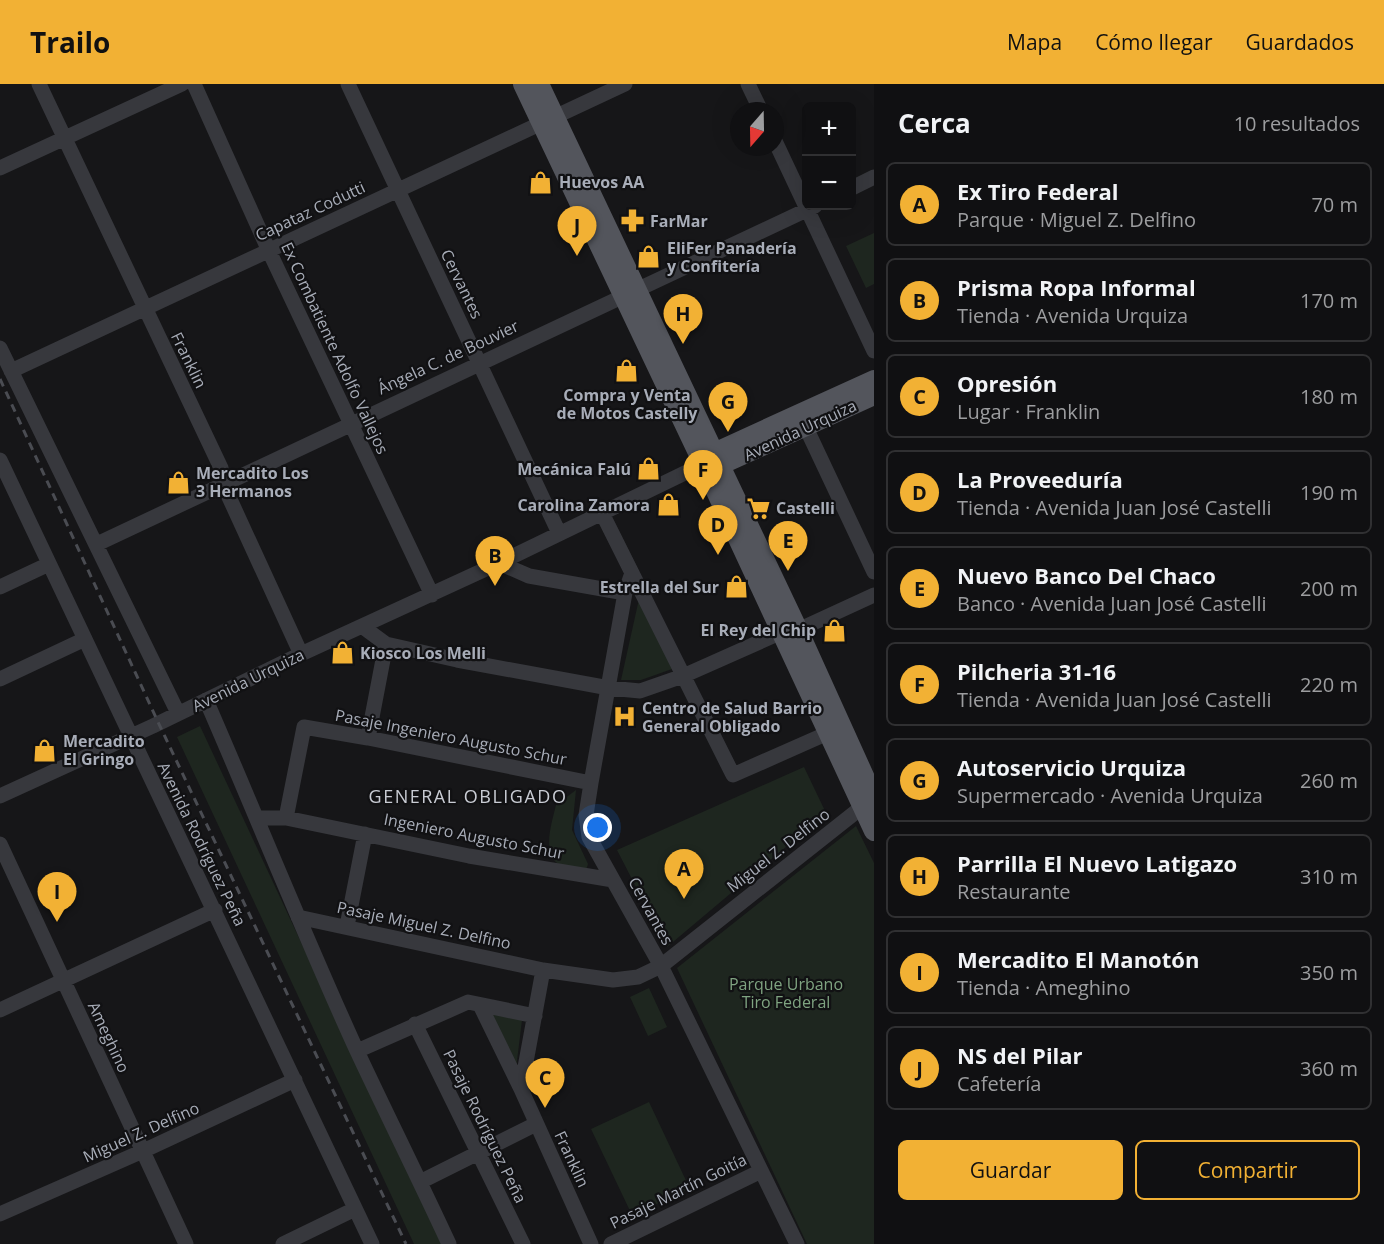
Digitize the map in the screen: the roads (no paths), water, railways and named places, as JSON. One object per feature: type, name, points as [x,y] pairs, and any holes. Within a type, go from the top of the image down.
[{"type":"main road","points":[[523,84],[549,120]]},
{"type":"main road","points":[[539,84],[549,120],[707,464],[790,631],[870,803],[874,831]]},
{"type":"main road","name":"Avenida Urquiza","points":[[707,464],[803,420],[874,380]]},
{"type":"main road","name":"Avenida Urquiza","points":[[803,420],[874,395]]},
{"type":"main road","points":[[790,631],[828,733],[870,803]]},
{"type":"street","name":"Franklin","points":[[39,84],[221,468],[223,484],[301,654]]},
{"type":"street","points":[[0,168],[182,84]]},
{"type":"street","name":"Ex Combatiente Adolfo Vallejos","points":[[194,84],[269,251],[432,595]]},
{"type":"street","name":"Cervantes","points":[[348,84],[559,533]]},
{"type":"street","name":"Capataz Codutti","points":[[11,371],[625,84]]},
{"type":"street","points":[[748,84],[756,102]]},
{"type":"street","points":[[783,156],[802,190]]},
{"type":"street","points":[[856,186],[874,177]]},
{"type":"street","name":"Ángela C. de Bouvier","points":[[97,544],[805,210]]},
{"type":"street","points":[[812,210],[874,351]]},
{"type":"street","points":[[0,348],[178,713]]},
{"type":"street","points":[[803,420],[874,572]]},
{"type":"street","name":"Avenida Rodríguez Peña","points":[[0,460],[372,1244]]},
{"type":"street","name":"Avenida Urquiza","points":[[0,796],[707,464]]},
{"type":"street","points":[[602,513],[733,775],[828,733]]},
{"type":"street","points":[[499,563],[529,576],[625,593]]},
{"type":"street","points":[[0,587],[49,564]]},
{"type":"street","name":"Cervantes","points":[[632,573],[625,593],[591,783],[586,815],[589,837],[661,966],[797,1244]]},
{"type":"street","points":[[363,627],[386,644],[457,660],[609,688],[640,691],[683,676],[874,594]]},
{"type":"street","points":[[0,679],[85,639]]},
{"type":"street","points":[[368,738],[386,644]]},
{"type":"street","points":[[206,700],[357,1051],[449,1244]]},
{"type":"street","name":"Pasaje Ingeniero Augusto Schur","points":[[286,818],[304,727],[591,783]]},
{"type":"street","name":"Miguel Z. Delfino","points":[[543,970],[613,980],[638,977],[661,966],[870,803]]},
{"type":"street","name":"Ingeniero Augusto Schur","points":[[257,818],[286,818],[469,856],[613,880]]},
{"type":"street","points":[[347,926],[365,834]]},
{"type":"street","name":"Ameghino","points":[[0,844],[186,1244]]},
{"type":"street","points":[[0,1010],[215,910]]},
{"type":"street","name":"Pasaje Miguel Z. Delfino","points":[[298,917],[543,970]]},
{"type":"street","points":[[521,1089],[543,970]]},
{"type":"street","points":[[357,1051],[468,1002],[535,1016]]},
{"type":"street","name":"Franklin","points":[[480,1005],[521,1089],[591,1244]]},
{"type":"street","name":"Pasaje Rodríguez Peña","points":[[415,1024],[523,1244]]},
{"type":"street","name":"Miguel Z. Delfino","points":[[0,1214],[295,1080]]},
{"type":"street","points":[[420,1182],[536,1124]]},
{"type":"street","name":"Pasaje Martín Goitía","points":[[611,1244],[761,1171]]},
{"type":"street","points":[[283,1244],[355,1209]]},
{"type":"railway","points":[[0,379],[158,722],[406,1244]]},
{"type":"place","name":"Huevos AA","points":[[541,182]]},
{"type":"place","name":"FarMar","points":[[632,221]]},
{"type":"place","name":"NS del Pilar","points":[[577,256]]},
{"type":"place","name":"EliFer Panadería y Confitería","points":[[649,257]]},
{"type":"place","name":"Parrilla El Nuevo Latigazo","points":[[683,344]]},
{"type":"place","name":"Compra y Venta de Motos Castelly","points":[[627,370]]},
{"type":"place","name":"Autoservicio Urquiza","points":[[728,432]]},
{"type":"place","name":"Mecánica Falú","points":[[649,469]]},
{"type":"place","name":"Mercadito Los 3 Hermanos","points":[[178,482]]},
{"type":"place","name":"Pilcheria 31-16","points":[[703,500]]},
{"type":"place","name":"Carolina Zamora","points":[[668,505]]},
{"type":"place","name":"Castelli","points":[[758,508]]},
{"type":"place","name":"La Proveeduría","points":[[718,555]]},
{"type":"place","name":"Nuevo Banco Del Chaco","points":[[788,571]]},
{"type":"place","name":"Prisma Ropa Informal","points":[[495,586]]},
{"type":"place","name":"Estrella del Sur","points":[[737,587]]},
{"type":"place","name":"El Rey del Chip","points":[[834,630]]},
{"type":"place","name":"Kiosco Los Melli","points":[[342,653]]},
{"type":"place","name":"Centro de Salud Barrio General Obligado","points":[[624,717]]},
{"type":"place","name":"Mercadito El Gringo","points":[[45,750]]},
{"type":"place","name":"Ex Tiro Federal","points":[[684,899]]},
{"type":"place","name":"Mercadito El Manotón","points":[[57,922]]},
{"type":"place","name":"Opresión","points":[[545,1108]]},
{"type":"district","name":"GENERAL OBLIGADO","points":[[468,797]]},
{"type":"park label","name":"Parque Urbano Tiro Federal","points":[[786,993]]}]
